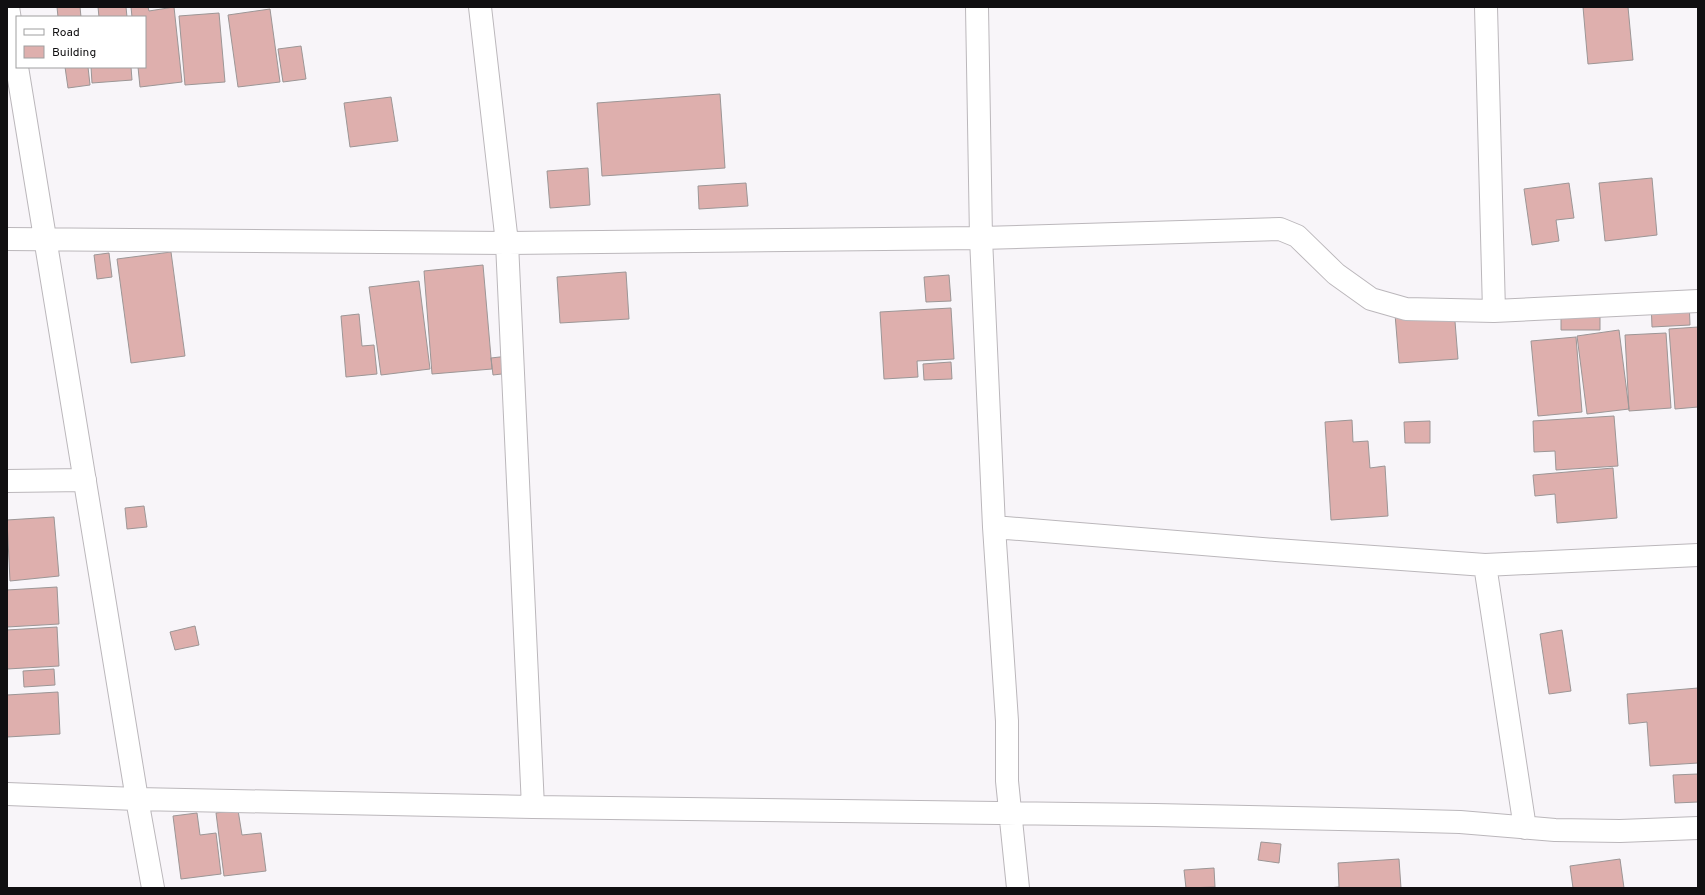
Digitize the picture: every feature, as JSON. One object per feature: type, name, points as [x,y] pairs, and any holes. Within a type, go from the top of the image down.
[{"type":"street","points":[[8,7],[16,59]]},
{"type":"street","points":[[480,7],[507,243],[533,807]]},
{"type":"street","points":[[977,7],[981,238],[994,526],[1007,721],[1007,781],[1012,814],[1018,888]]},
{"type":"street","points":[[1486,7],[1494,310]]},
{"type":"street","points":[[17,68],[44,239],[153,888]]},
{"type":"street","points":[[7,239],[507,243],[981,238],[1280,229],[1297,236],[1336,274],[1370,299],[1406,309],[1494,310],[1698,301]]},
{"type":"street","points":[[7,481],[85,480]]},
{"type":"street","points":[[994,526],[1484,565],[1698,555]]},
{"type":"street","points":[[1484,565],[1525,828]]},
{"type":"street","points":[[7,794],[137,799],[533,807],[1453,822],[1525,828],[1620,831],[1698,828]]},
{"type":"building","points":[[57,7],[80,7],[81,16],[58,16]]},
{"type":"building","points":[[98,7],[126,7],[127,16],[99,16]]},
{"type":"building","points":[[131,7],[148,7],[149,11],[174,7],[182,82],[140,87],[138,68],[146,68],[146,16],[132,16]]},
{"type":"building","points":[[1583,7],[1628,7],[1633,60],[1588,64]]},
{"type":"building","points":[[270,9],[280,82],[238,87],[228,15]]},
{"type":"building","points":[[219,13],[225,82],[185,85],[179,16]]},
{"type":"building","points":[[301,46],[306,79],[283,82],[278,49]]},
{"type":"building","points":[[65,68],[88,68],[90,85],[68,88]]},
{"type":"building","points":[[91,68],[131,68],[132,80],[92,83]]},
{"type":"building","points":[[720,94],[725,168],[602,176],[597,103]]},
{"type":"building","points":[[391,97],[398,141],[350,147],[344,103]]},
{"type":"building","points":[[588,168],[590,205],[550,208],[547,171]]},
{"type":"building","points":[[1652,178],[1657,235],[1605,241],[1599,183]]},
{"type":"building","points":[[746,183],[748,206],[699,209],[698,186]]},
{"type":"building","points":[[1569,183],[1574,218],[1556,220],[1559,241],[1532,245],[1524,189]]},
{"type":"building","points":[[171,252],[185,356],[131,363],[117,259]]},
{"type":"building","points":[[109,253],[112,277],[97,279],[94,255]]},
{"type":"building","points":[[483,265],[492,369],[432,374],[424,271]]},
{"type":"building","points":[[626,272],[629,319],[560,323],[557,277]]},
{"type":"building","points":[[949,275],[951,301],[926,302],[924,277]]},
{"type":"building","points":[[419,281],[430,369],[381,375],[369,287]]},
{"type":"building","points":[[1689,299],[1690,325],[1652,327],[1651,301]]},
{"type":"building","points":[[1561,304],[1600,304],[1600,330],[1561,330]]},
{"type":"building","points":[[951,308],[954,359],[917,361],[918,377],[884,379],[880,312]]},
{"type":"building","points":[[1454,309],[1458,359],[1399,363],[1395,314]]},
{"type":"building","points":[[359,314],[362,346],[374,345],[377,374],[346,377],[341,316]]},
{"type":"building","points":[[1698,327],[1698,407],[1675,409],[1669,329]]},
{"type":"building","points":[[1619,330],[1629,409],[1587,414],[1577,336]]},
{"type":"building","points":[[1666,333],[1671,408],[1629,411],[1625,335]]},
{"type":"building","points":[[1576,337],[1582,412],[1538,416],[1531,341]]},
{"type":"building","points":[[517,355],[519,372],[493,375],[491,358]]},
{"type":"building","points":[[951,362],[952,379],[924,380],[923,364]]},
{"type":"building","points":[[1614,416],[1618,466],[1556,470],[1555,451],[1534,452],[1533,421]]},
{"type":"building","points":[[1352,420],[1353,442],[1368,441],[1370,468],[1385,466],[1388,516],[1331,520],[1325,422]]},
{"type":"building","points":[[1430,421],[1430,443],[1405,443],[1404,422]]},
{"type":"building","points":[[1613,468],[1617,518],[1557,523],[1555,494],[1535,496],[1533,475]]},
{"type":"building","points":[[144,506],[147,527],[127,529],[125,508]]},
{"type":"building","points":[[54,517],[59,576],[10,581],[7,520]]},
{"type":"building","points":[[57,587],[59,624],[7,627],[7,590]]},
{"type":"building","points":[[195,626],[199,645],[175,650],[170,632]]},
{"type":"building","points":[[57,627],[59,666],[7,669],[7,630]]},
{"type":"building","points":[[1562,630],[1571,691],[1549,694],[1540,634]]},
{"type":"building","points":[[54,669],[55,685],[24,687],[23,671]]},
{"type":"building","points":[[1698,688],[1698,763],[1650,766],[1647,722],[1629,724],[1627,694]]},
{"type":"building","points":[[58,692],[60,734],[7,737],[7,695]]},
{"type":"building","points":[[1698,774],[1698,802],[1675,803],[1673,775]]},
{"type":"building","points":[[238,810],[242,835],[261,833],[266,871],[224,876],[216,813]]},
{"type":"building","points":[[197,813],[200,835],[216,833],[221,874],[181,879],[173,816]]},
{"type":"building","points":[[1261,842],[1281,844],[1279,863],[1258,860]]},
{"type":"building","points":[[1399,859],[1401,888],[1328,888],[1339,887],[1338,863]]},
{"type":"building","points":[[1620,859],[1624,888],[1573,888],[1570,866]]},
{"type":"building","points":[[1214,868],[1215,887],[1186,888],[1184,870]]}]
